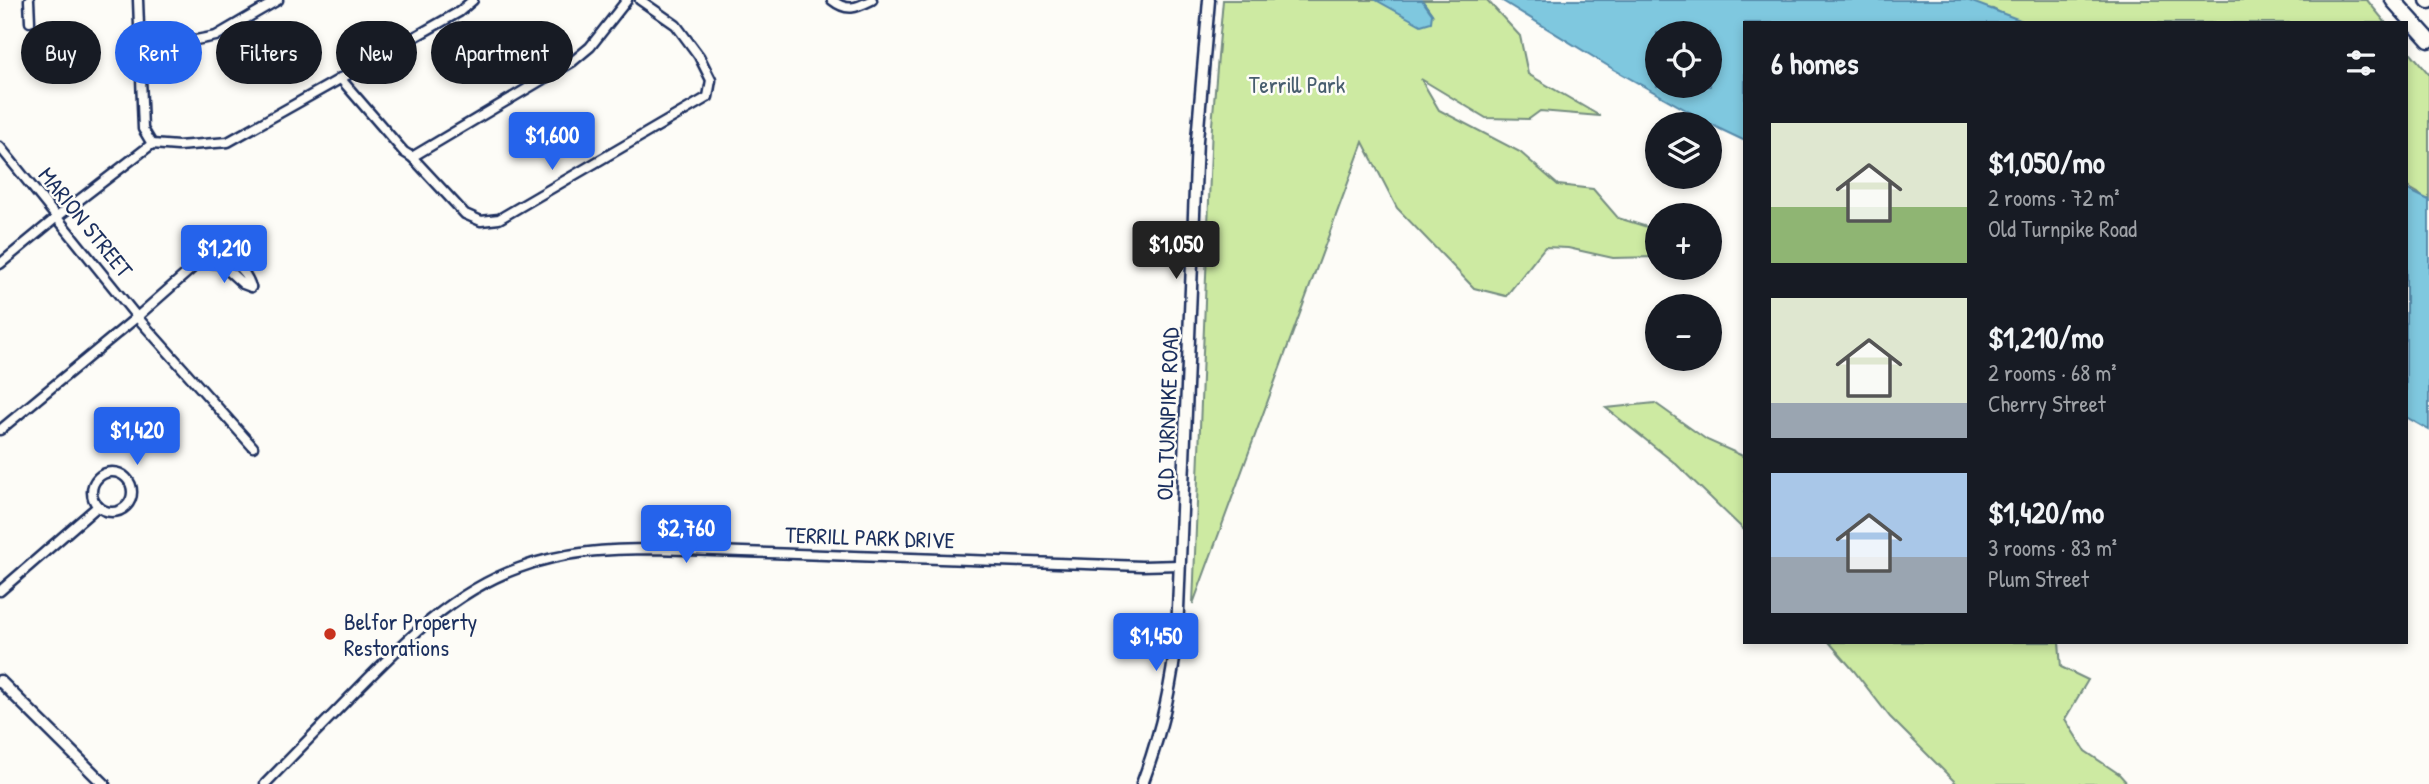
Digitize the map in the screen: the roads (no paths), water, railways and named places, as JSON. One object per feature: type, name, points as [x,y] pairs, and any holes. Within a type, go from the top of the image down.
[{"type":"highway","points":[[2393,0],[2429,40]]},
{"type":"street","points":[[29,0],[30,21]]},
{"type":"street","points":[[138,0],[139,21]]},
{"type":"street","points":[[202,39],[216,36],[278,0]]},
{"type":"street","points":[[417,35],[459,12],[473,0]]},
{"type":"street","points":[[412,157],[572,62],[590,47],[626,0]]},
{"type":"street","points":[[345,84],[404,152],[412,157],[465,214],[481,221],[499,219],[708,97],[712,80],[699,56],[676,25],[640,0]]},
{"type":"street","points":[[832,0],[839,6],[852,9],[872,0]]},
{"type":"street","name":"OLD TURNPIKE ROAD","points":[[1142,784],[1163,718],[1173,667],[1180,565],[1197,139],[1209,0]]},
{"type":"street","points":[[0,264],[152,144],[178,146],[228,142],[336,80]]},
{"type":"street","points":[[141,84],[143,129],[152,144]]},
{"type":"street","name":"MARION STREET","points":[[0,147],[137,317],[253,447]]},
{"type":"street","points":[[0,430],[137,317],[200,261],[206,256],[216,254],[226,257],[248,278],[251,287],[243,284],[220,264],[200,261]]},
{"type":"street","points":[[117,472],[131,484],[132,498],[124,509],[111,512],[98,506],[93,488],[99,477],[117,472]]},
{"type":"street","points":[[0,591],[98,506]]},
{"type":"street","name":"TERRILL PARK DRIVE","points":[[265,784],[388,658],[438,613],[481,585],[546,559],[606,549],[656,549],[1142,566],[1180,565]]},
{"type":"street","points":[[0,681],[104,784]]},
{"type":"water","points":[[1376,0],[1422,0],[1432,14],[1431,22],[1421,25]]},
{"type":"water","points":[[1501,0],[1967,0],[2023,21],[1743,21],[1743,140],[1722,130],[1722,112],[1690,112],[1665,98],[1722,98],[1722,21],[1645,21],[1645,87]]},
{"type":"water","points":[[2408,190],[2429,200],[2429,430],[2408,418]]},
{"type":"place","name":"Belfor Property Restorations","points":[[330,634]]},
{"type":"park label","name":"Terrill Park","points":[[1297,84]]}]
